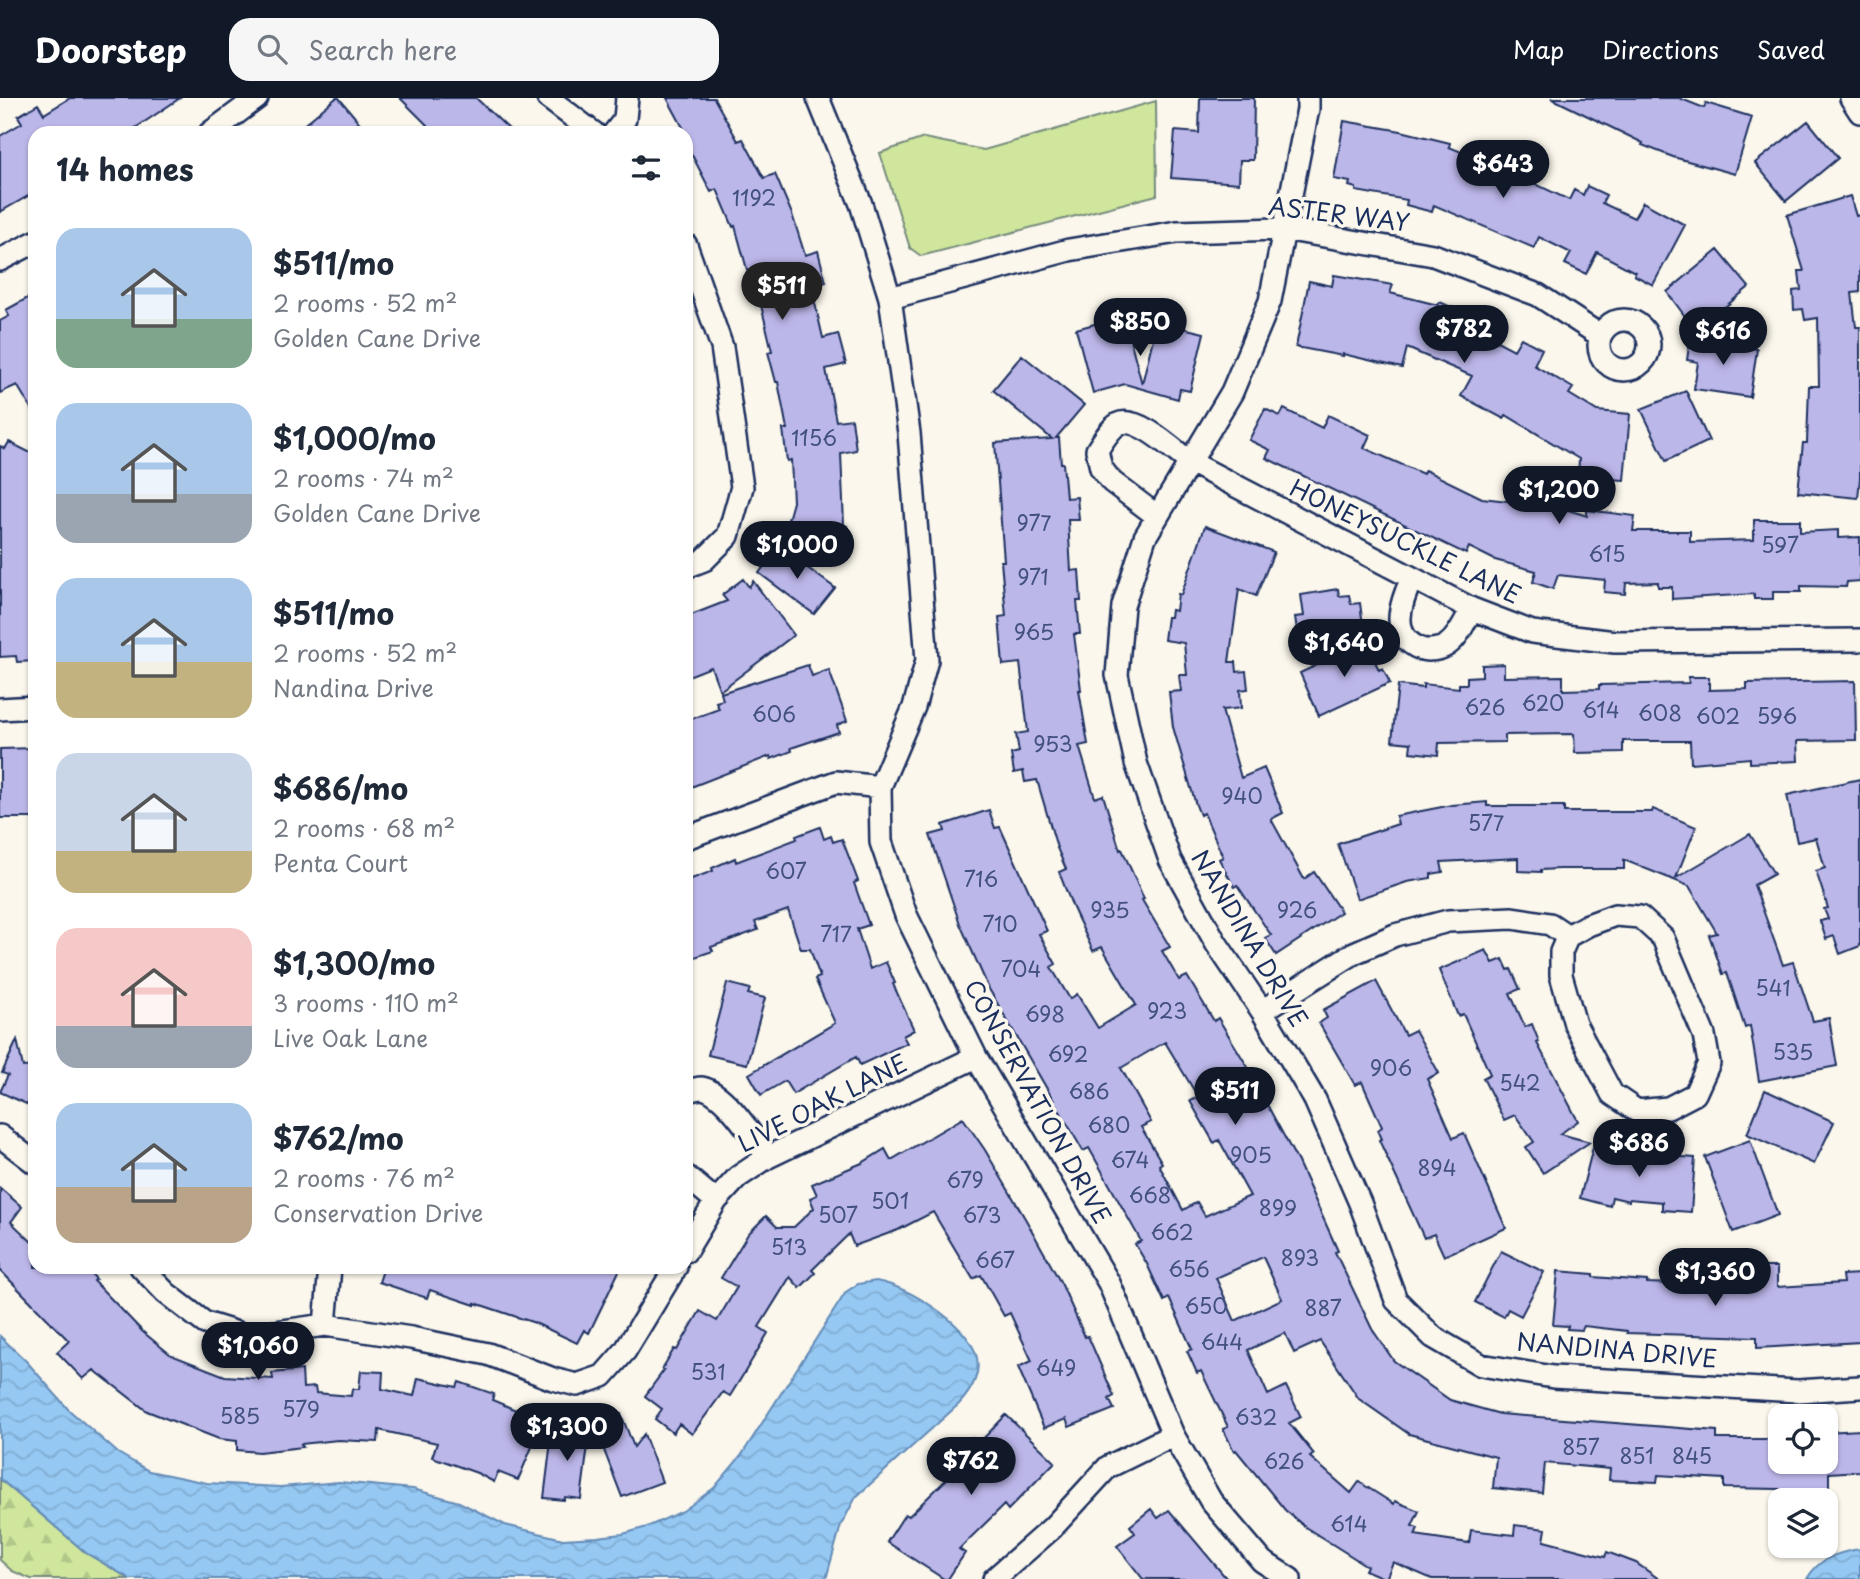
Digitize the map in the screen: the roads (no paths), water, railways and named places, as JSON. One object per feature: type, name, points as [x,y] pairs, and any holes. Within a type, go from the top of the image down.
[{"type":"street","points":[[222,126],[257,98]]},
{"type":"street","points":[[550,98],[585,126]]},
{"type":"street","points":[[620,126],[625,119],[627,98]]},
{"type":"street","name":"CONSERVATION DRIVE","points":[[818,98],[860,204],[890,298],[909,433],[927,660],[914,707],[880,787],[881,842],[906,915],[976,1057],[1110,1283],[1173,1435],[1211,1501],[1262,1561],[1290,1579]]},
{"type":"street","name":"NANDINA DRIVE","points":[[1308,98],[1270,301],[1232,392],[1188,461],[1145,537],[1123,607],[1117,675],[1136,763],[1170,860],[1216,943],[1262,1011],[1315,1100],[1360,1203],[1396,1300],[1433,1337],[1481,1364],[1553,1377],[1798,1391],[1860,1387]]},
{"type":"street","points":[[1851,98],[1860,112]]},
{"type":"street","name":"ASTER WAY","points":[[890,298],[1069,250],[1177,232],[1284,229],[1433,255],[1538,295],[1601,336]]},
{"type":"street","points":[[0,260],[28,246]]},
{"type":"street","points":[[693,265],[722,347],[742,487],[728,536],[704,560],[693,564]]},
{"type":"street","name":"HONEYSUCKLE LANE","points":[[1157,516],[1112,482],[1101,468],[1097,450],[1119,424],[1132,423],[1157,436],[1188,461],[1472,609],[1532,632],[1615,642],[1860,640]]},
{"type":"street","points":[[1412,578],[1402,600],[1399,615],[1400,629],[1405,639],[1414,646],[1426,650],[1444,648],[1455,637],[1472,609]]},
{"type":"street","points":[[0,709],[28,708]]},
{"type":"street","points":[[693,835],[836,782],[880,787]]},
{"type":"street","points":[[1615,915],[1640,917],[1663,938],[1704,1035],[1709,1063],[1695,1094],[1668,1108],[1637,1111],[1612,1094],[1575,1024],[1561,975],[1561,952],[1568,936],[1615,915]]},
{"type":"street","points":[[1262,1011],[1354,953],[1395,935],[1448,921],[1512,918],[1550,924],[1568,936]]},
{"type":"street","name":"LIVE OAK LANE","points":[[693,1240],[716,1202],[738,1177],[768,1157],[976,1057]]},
{"type":"street","points":[[693,1090],[700,1088],[713,1092],[728,1106],[768,1157]]},
{"type":"street","points":[[0,1136],[28,1158]]},
{"type":"street","points":[[693,1181],[716,1202]]},
{"type":"street","points":[[148,1274],[166,1293],[205,1323],[247,1336],[325,1325],[411,1338],[488,1354],[576,1385],[603,1376],[625,1351],[672,1274]]},
{"type":"street","points":[[325,1325],[329,1274]]},
{"type":"street","points":[[994,1579],[1052,1528],[1108,1467],[1173,1435]]},
{"type":"water","points":[[876,1281],[919,1298],[948,1318],[970,1342],[976,1354],[978,1368],[968,1393],[959,1404],[856,1497],[841,1525],[826,1579],[130,1579],[86,1553],[0,1479],[0,1336],[69,1410],[118,1453],[149,1471],[207,1483],[280,1487],[339,1482],[413,1489],[459,1502],[505,1525],[563,1539],[623,1534],[683,1511],[714,1488],[741,1456],[846,1292],[858,1284]]},
{"type":"water","points":[[1860,1549],[1860,1579],[1807,1579],[1817,1566],[1829,1558],[1838,1558],[1838,1554]]}]
